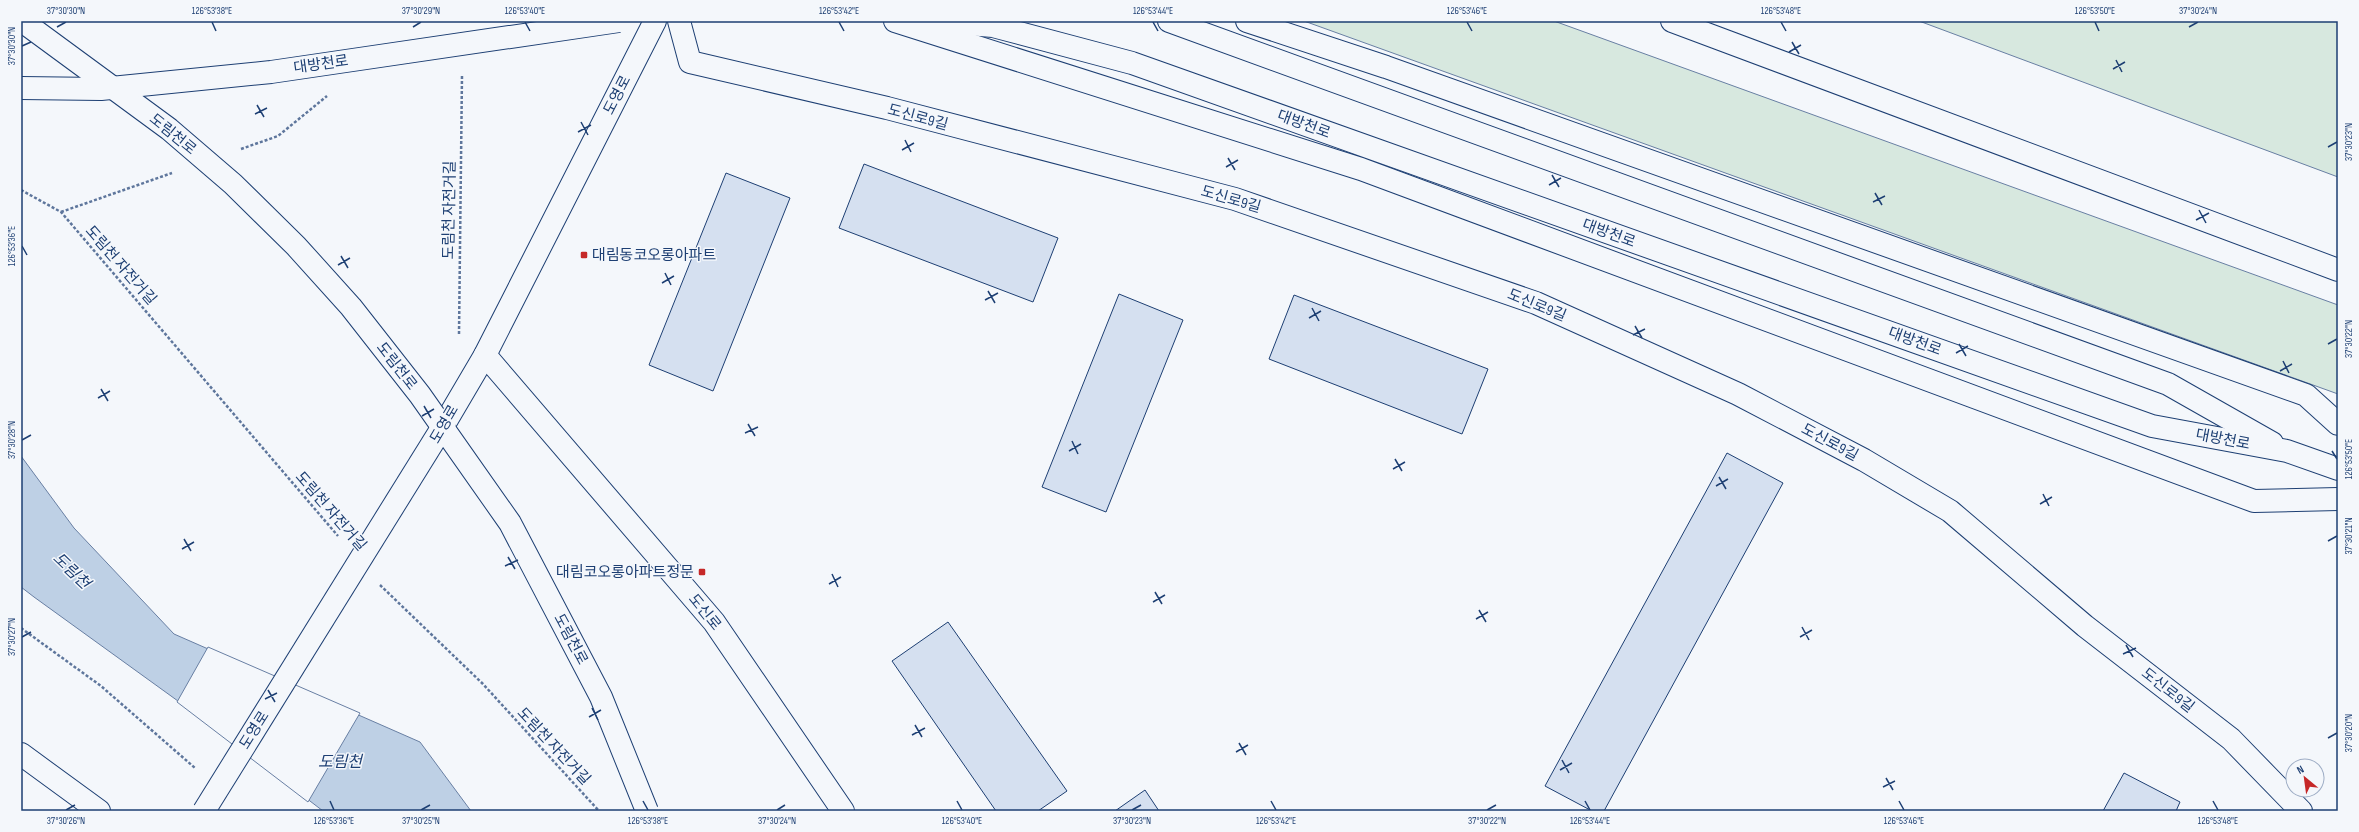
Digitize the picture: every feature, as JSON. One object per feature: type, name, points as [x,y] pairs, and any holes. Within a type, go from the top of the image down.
[{"type":"main road","name":"도림천로","points":[[22,21],[169,129],[233,184],[296,246],[356,313],[420,395],[510,523],[601,697],[647,811]]},
{"type":"main road","name":"대방천로","points":[[21,88],[101,89],[271,72],[619,21]]},
{"type":"main road","name":"도영로","points":[[204,811],[445,423],[484,355],[655,21]]},
{"type":"main road","name":"도신로9길","points":[[679,21],[690,62],[887,108],[1235,199],[1536,303],[1738,394],[1864,460],[1950,511],[2085,626],[2231,739],[2301,811]]},
{"type":"main road","points":[[895,21],[1362,169],[2254,501],[2338,499]]},
{"type":"main road","name":"대방천로","points":[[931,21],[993,26],[1132,63],[2152,426],[2287,451],[2338,469]]},
{"type":"main road","name":"대방천로","points":[[1169,21],[2168,384],[2287,451]]},
{"type":"main road","points":[[1247,21],[1394,70],[2306,395],[2338,424]]},
{"type":"main road","points":[[1672,21],[2338,270]]},
{"type":"main road","name":"도신로","points":[[484,355],[714,622],[843,811]]},
{"type":"main road","points":[[21,754],[99,811]]},
{"type":"path","name":"도림천 자전거길","points":[[459,336],[462,68]]},
{"type":"path","points":[[240,149],[278,136],[331,93]]},
{"type":"path","name":"도림천 자전거길","points":[[61,212],[173,173]]},
{"type":"path","name":"도림천 자전거길","points":[[21,190],[61,212],[343,542]]},
{"type":"path","name":"도림천 자전거길","points":[[379,584],[483,684],[600,811]]},
{"type":"path","points":[[21,628],[101,686],[196,769]]},
{"type":"shaded area","points":[[1304,21],[1554,21],[2338,305],[2338,394]]},
{"type":"shaded area","points":[[1919,21],[2338,21],[2338,177]]},
{"type":"water","name":"도림천","points":[[21,456],[74,528],[174,634],[420,742],[471,811],[323,811],[207,722],[21,587]]},
{"type":"pier","points":[[208,647],[360,713],[308,802],[177,702]]},
{"type":"building","points":[[864,164],[1058,238],[1033,302],[839,228]]},
{"type":"building","points":[[726,173],[790,198],[713,391],[649,365]]},
{"type":"building","points":[[1119,294],[1183,320],[1106,512],[1042,487]]},
{"type":"building","points":[[1294,295],[1488,369],[1462,434],[1269,359]]},
{"type":"building","points":[[1727,453],[1783,483],[1604,811],[1592,811],[1545,786]]},
{"type":"building","points":[[948,622],[1067,791],[1038,811],[996,811],[892,661]]},
{"type":"building","points":[[2124,773],[2180,802],[2176,811],[2103,811]]},
{"type":"building","points":[[1145,790],[1159,811],[1115,811]]},
{"type":"place","name":"대림동코오롱아파트","points":[[584,255]]},
{"type":"place","name":"대림코오롱아파트정문","points":[[702,572]]}]
